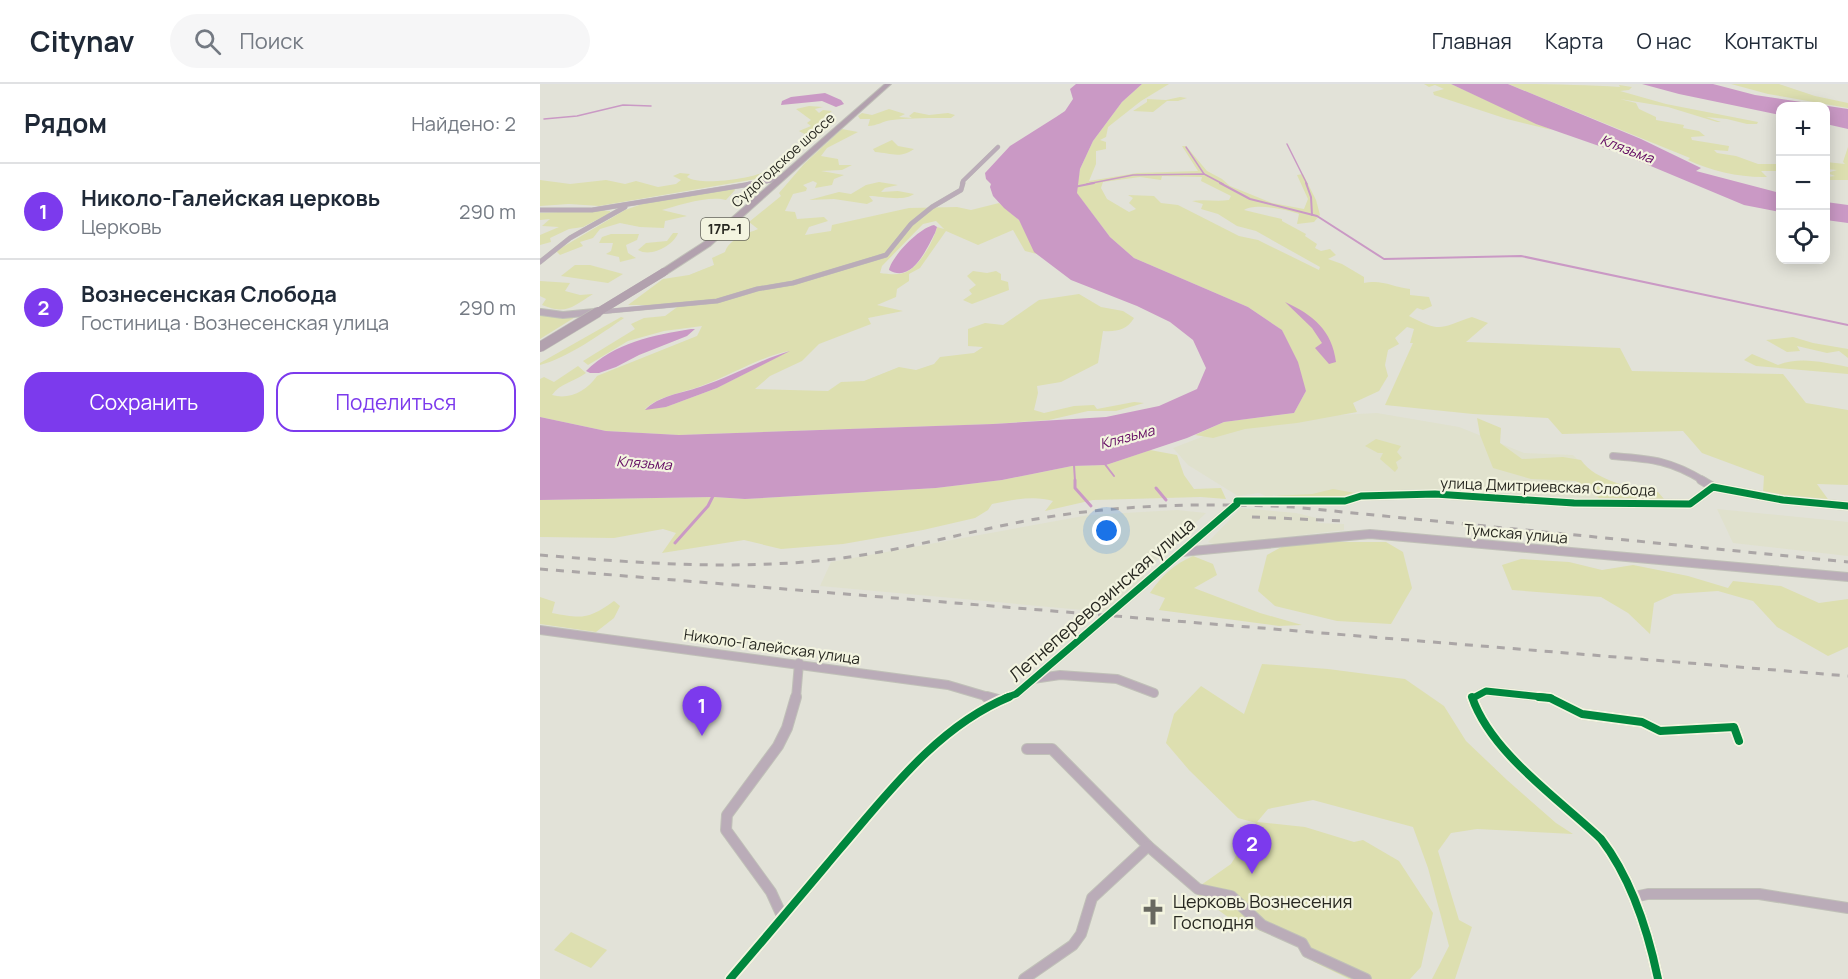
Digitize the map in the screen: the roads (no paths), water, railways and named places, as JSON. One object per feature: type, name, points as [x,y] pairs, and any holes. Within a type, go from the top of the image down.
[{"type":"main road","name":"Судогодское шоссе","points":[[540,347],[707,244],[888,84]]},
{"type":"street","points":[[540,312],[563,315],[717,301],[757,289],[793,283],[886,255],[911,224],[932,207],[961,190],[963,181],[998,147]]},
{"type":"street","points":[[540,210],[592,210],[781,179]]},
{"type":"street","points":[[540,262],[577,233],[632,203]]},
{"type":"street","points":[[540,254],[550,252]]},
{"type":"street","name":"улица Дмитриевская Слобода","points":[[1612,456],[1657,460],[1681,467],[1713,487],[1783,500],[1848,507]]},
{"type":"street","name":"улица Дмитриевская Слобода","points":[[1242,500],[1345,501],[1361,496],[1435,494],[1574,503],[1690,504],[1713,487]]},
{"type":"street","name":"Летнеперевозинская улица","points":[[730,979],[905,773],[928,752],[998,700],[1016,694],[1237,504],[1237,501],[1242,500]]},
{"type":"street","name":"Тумская улица","points":[[1181,552],[1370,534],[1848,578]]},
{"type":"street","name":"Николо-Галейская улица","points":[[540,630],[799,663],[948,685],[998,700]]},
{"type":"street","points":[[783,916],[771,892],[726,830],[727,815],[784,738],[799,686],[799,663]]},
{"type":"street","points":[[1033,679],[1060,675],[1117,679],[1154,693]]},
{"type":"street","points":[[1658,979],[1634,897],[1603,841],[1494,736],[1477,712],[1472,697],[1486,691],[1550,698],[1582,714],[1642,722],[1660,731],[1734,728],[1739,741]]},
{"type":"street","points":[[1027,749],[1052,749],[1148,846],[1198,889],[1231,896],[1262,925],[1302,944],[1307,952],[1366,979]]},
{"type":"street","points":[[1024,979],[1073,945],[1081,934],[1092,898],[1148,846]]},
{"type":"street","points":[[1634,897],[1648,894],[1759,894],[1848,908]]},
{"type":"water","name":"Клязьма","points":[[1076,84],[1142,84],[1122,102],[1093,141],[1080,169],[1077,193],[1110,237],[1134,258],[1248,307],[1282,330],[1298,362],[1306,391],[1294,413],[1224,422],[1187,438],[1106,465],[1072,466],[1002,480],[936,488],[745,499],[714,497],[540,500],[540,417],[606,431],[679,435],[993,424],[1106,417],[1159,406],[1197,389],[1206,368],[1193,340],[1170,322],[1137,306],[1071,280],[1034,252],[1019,220],[993,196],[991,184],[986,179],[985,173],[1010,146],[1065,111],[1073,99],[1070,89]]},
{"type":"water","name":"Клязьма","points":[[1451,84],[1508,84],[1641,139],[1701,168],[1696,171],[1776,192],[1776,211],[1744,205],[1622,154],[1536,124]]},
{"type":"water","points":[[1642,84],[1713,84],[1755,95],[1802,102],[1776,102],[1776,114]]},
{"type":"water","points":[[825,93],[841,100],[844,104],[836,107],[822,101],[781,105],[782,101],[791,97]]},
{"type":"water","points":[[1830,106],[1848,109],[1848,129],[1830,125]]},
{"type":"water","points":[[1830,203],[1848,205],[1848,223],[1830,221]]},
{"type":"water","points":[[934,225],[937,227],[935,233],[923,255],[912,268],[897,273],[889,270],[895,257],[907,243],[921,231]]},
{"type":"water","points":[[1285,302],[1304,312],[1320,325],[1330,341],[1336,362],[1329,364],[1315,348],[1322,343],[1312,328]]},
{"type":"water","points":[[695,329],[687,336],[616,367],[599,373],[586,371],[609,353],[622,347],[662,334]]},
{"type":"water","points":[[790,351],[717,388],[666,407],[645,410],[663,398],[711,383]]},
{"type":"waterway","points":[[544,119],[577,116],[623,105],[651,106]]},
{"type":"waterway","points":[[1287,144],[1307,184]]},
{"type":"waterway","points":[[1186,147],[1204,174]]},
{"type":"waterway","points":[[1087,184],[1133,175],[1204,174]]},
{"type":"waterway","points":[[1204,174],[1223,184]]},
{"type":"waterway","points":[[1074,187],[1094,183]]},
{"type":"waterway","points":[[1220,183],[1250,199],[1312,215]]},
{"type":"waterway","points":[[1306,183],[1311,197],[1312,215]]},
{"type":"waterway","points":[[1312,215],[1384,259],[1521,256],[1848,325]]},
{"type":"waterway","points":[[1104,463],[1114,476]]},
{"type":"waterway","points":[[1074,465],[1075,481]]},
{"type":"waterway","points":[[1075,481],[1075,488],[1091,506]]},
{"type":"waterway","points":[[1156,488],[1166,500]]},
{"type":"waterway","points":[[675,543],[708,506],[714,494]]},
{"type":"railway","points":[[540,555],[683,564],[790,563],[882,552],[1020,522],[1078,513],[1139,507],[1232,505],[1293,507],[1848,562]]},
{"type":"railway","points":[[1252,517],[1346,521]]},
{"type":"railway","points":[[540,569],[1848,676]]},
{"type":"place","name":"Николо-Галейская церковь","points":[[702,736]]},
{"type":"place","name":"Вознесенская Слобода","points":[[1252,874]]},
{"type":"place","name":"Церковь Вознесения Господня","points":[[1153,912]]}]
